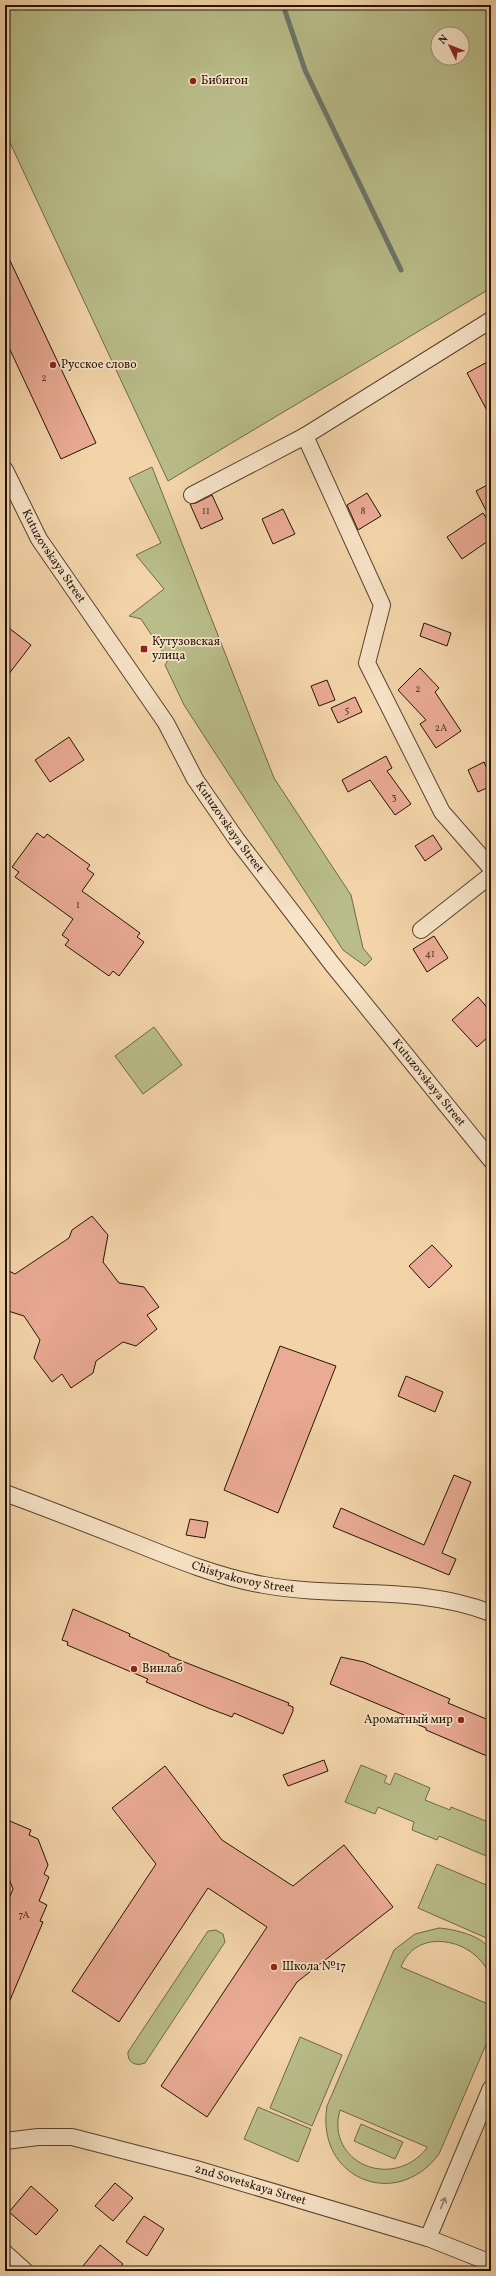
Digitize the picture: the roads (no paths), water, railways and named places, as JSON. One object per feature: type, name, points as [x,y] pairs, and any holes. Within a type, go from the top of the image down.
[{"type":"street","points":[[192,495],[305,436],[491,320]]},
{"type":"street","points":[[305,436],[382,605],[367,663],[442,812],[491,868]]},
{"type":"street","name":"Kutuzovskaya Street","points":[[5,470],[39,539],[166,723],[195,779],[232,832],[332,964],[491,1160]]},
{"type":"street","points":[[421,930],[491,875]]},
{"type":"street","name":"Chistyakovoy Street","points":[[5,1493],[216,1574],[264,1585],[313,1592],[394,1593],[432,1596],[470,1605],[491,1613]]},
{"type":"street","points":[[428,2238],[491,2088]]},
{"type":"street","name":"2nd Sovetskaya Street","points":[[5,2141],[38,2137],[72,2136],[196,2170],[428,2238],[491,2263]]},
{"type":"street","points":[[5,2253],[25,2271]]},
{"type":"waterway","points":[[283,5],[305,70],[401,270]]},
{"type":"place","name":"Бибигон","points":[[193,81]]},
{"type":"place","name":"Русское слово","points":[[53,365]]},
{"type":"place","name":"Кутузовская улица","points":[[144,649]]},
{"type":"place","name":"Винлаб","points":[[134,1669]]},
{"type":"place","name":"Ароматный мир","points":[[461,1720]]},
{"type":"place","name":"Школа №17","points":[[274,1967]]}]
